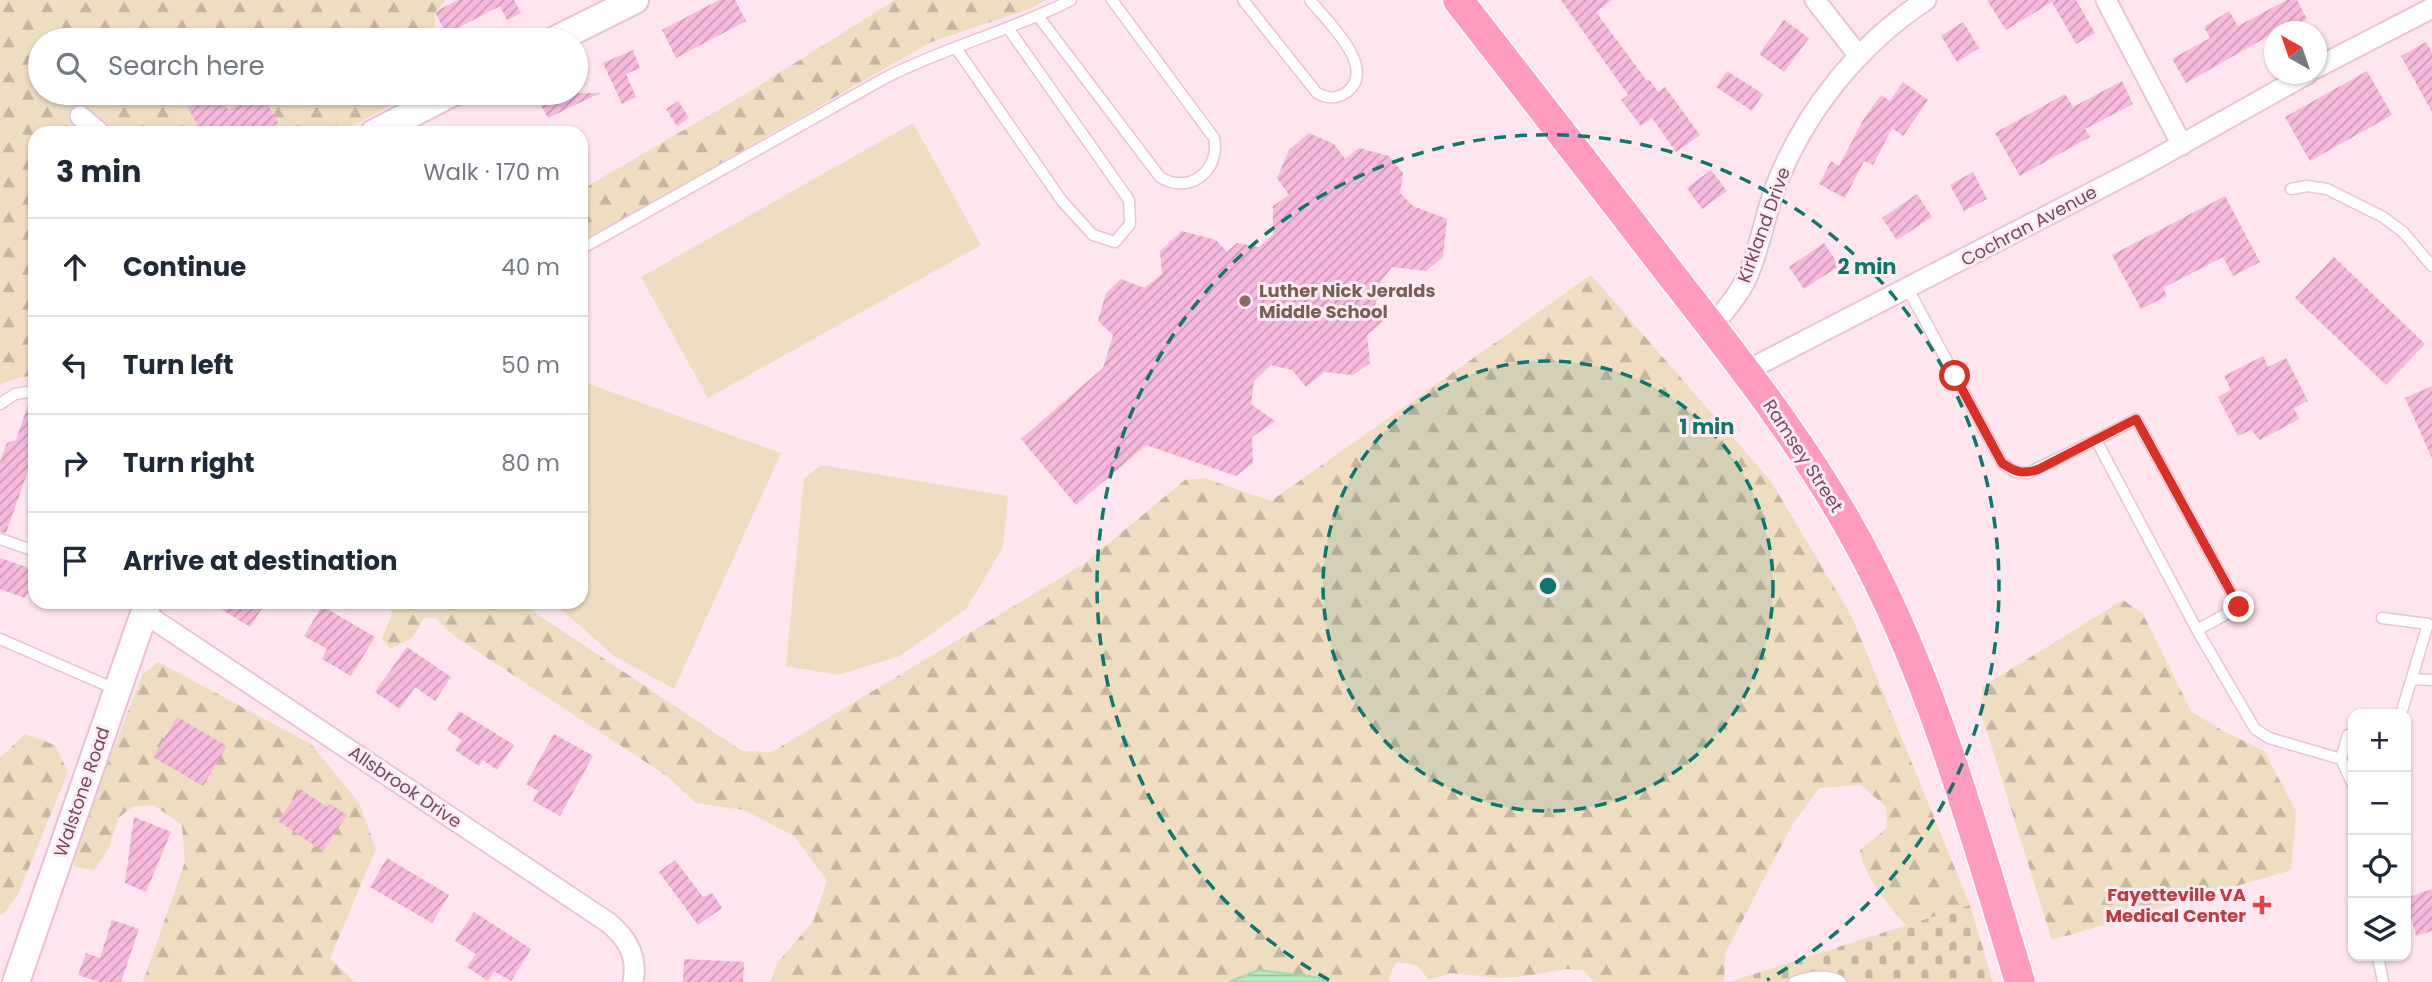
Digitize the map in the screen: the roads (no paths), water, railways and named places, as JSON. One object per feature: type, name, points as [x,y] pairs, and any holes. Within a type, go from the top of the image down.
[{"type":"main road","name":"Ramsey Street","points":[[1458,0],[1746,371],[1807,457],[1839,508],[1896,618],[1941,729],[2020,982]]},
{"type":"street","points":[[579,28],[635,0]]},
{"type":"street","points":[[1815,0],[1858,56]]},
{"type":"street","name":"Kirkland Drive","points":[[1712,327],[1738,293],[1748,274],[1776,187],[1811,118],[1858,56],[1889,27],[1926,0]]},
{"type":"street","points":[[2106,0],[2182,145]]},
{"type":"street","points":[[2327,62],[2432,8]]},
{"type":"street","name":"Cochran Avenue","points":[[1746,371],[2182,145],[2289,84]]},
{"type":"street","points":[[388,126],[429,105]]},
{"type":"street","points":[[80,116],[92,126]]},
{"type":"street","name":"Walstone Road","points":[[16,982],[146,609]]},
{"type":"street","name":"Allsbrook Drive","points":[[147,609],[609,923],[627,942],[633,953],[633,982]]},
{"type":"lane","points":[[588,245],[885,78],[923,59],[1008,28],[1071,0]]},
{"type":"lane","points":[[1038,16],[1160,177],[1169,183],[1193,183],[1210,164],[1216,149],[1214,138],[1112,0]]},
{"type":"lane","points":[[1243,0],[1317,93],[1327,98],[1341,96],[1354,86],[1358,71],[1353,54],[1310,0]]},
{"type":"lane","points":[[956,48],[1062,201],[1093,235],[1115,242],[1130,224],[1129,200],[1008,28]]},
{"type":"lane","points":[[2291,189],[2306,186],[2327,189],[2384,217],[2403,232],[2432,266]]},
{"type":"lane","points":[[1908,289],[2002,463],[2015,472],[2028,473],[2136,419],[2239,607],[2197,630]]},
{"type":"lane","points":[[0,404],[15,394],[28,392]]},
{"type":"lane","points":[[2096,440],[2197,630],[2255,729],[2269,738],[2341,759]]},
{"type":"lane","points":[[0,539],[28,549]]},
{"type":"lane","points":[[2382,618],[2428,624],[2403,709]]},
{"type":"lane","points":[[0,639],[117,690]]},
{"type":"lane","points":[[2412,679],[2432,680]]},
{"type":"lane","points":[[2348,735],[2341,759],[2348,774]]},
{"type":"lane","points":[[2379,961],[2383,982]]},
{"type":"lane","points":[[1794,982],[1815,977],[1837,979],[1841,982]]},
{"type":"place","name":"Luther Nick Jeralds Middle School","points":[[1245,301]]},
{"type":"place","name":"Fayetteville VA Medical Center","points":[[2262,905]]}]
